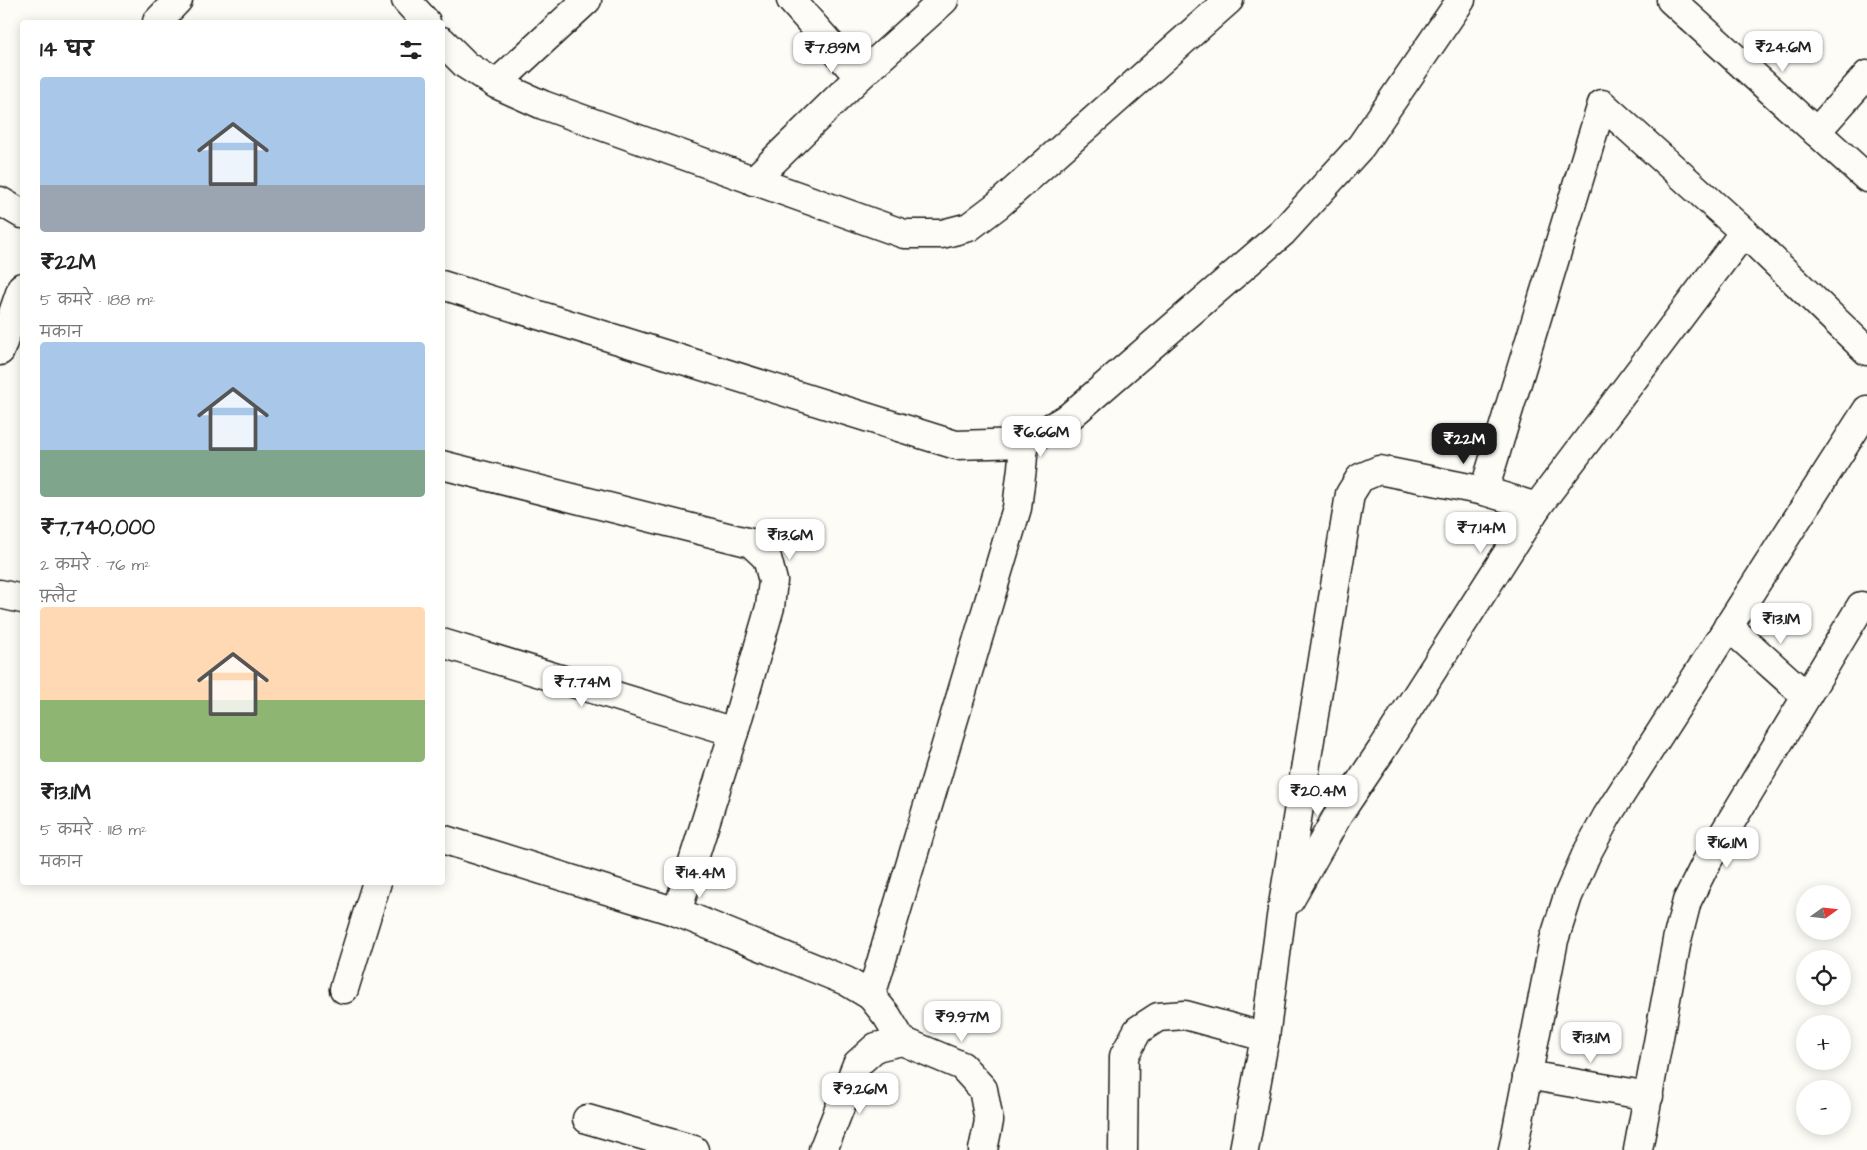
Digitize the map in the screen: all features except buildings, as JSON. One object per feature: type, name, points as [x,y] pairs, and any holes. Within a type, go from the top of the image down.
[{"type":"street","points":[[159,20],[178,0]]},
{"type":"street","points":[[406,0],[424,20]]},
{"type":"street","points":[[496,84],[587,0]]},
{"type":"street","points":[[791,0],[859,77]]},
{"type":"street","points":[[753,181],[859,77],[944,0]]},
{"type":"street","points":[[445,286],[956,445],[1024,443],[1069,417],[1282,233],[1360,146],[1461,0]]},
{"type":"street","points":[[1671,0],[1867,178]]},
{"type":"street","points":[[445,44],[466,65],[496,84],[543,105],[904,234],[942,234],[969,227],[998,205],[1223,2]]},
{"type":"street","points":[[1816,132],[1867,75]]},
{"type":"street","points":[[1484,491],[1602,104],[1744,232],[1867,351]]},
{"type":"street","points":[[0,201],[20,213]]},
{"type":"street","points":[[1280,917],[1338,815],[1537,507],[1744,232]]},
{"type":"street","points":[[8,348],[20,296]]},
{"type":"street","points":[[1513,1150],[1554,940],[1568,896],[1586,855],[1606,816],[1867,410]]},
{"type":"street","points":[[871,996],[1017,508],[1024,443]]},
{"type":"street","points":[[445,466],[751,543],[767,558],[774,581],[770,607],[734,732],[676,912]]},
{"type":"street","points":[[1244,1150],[1265,1037],[1280,917],[1350,494],[1360,478],[1379,470],[1484,491],[1537,507]]},
{"type":"street","points":[[0,594],[20,599]]},
{"type":"street","points":[[1638,1150],[1677,940],[1687,901],[1706,863],[1861,606]]},
{"type":"street","points":[[1728,626],[1806,696]]},
{"type":"street","points":[[445,644],[734,732]]},
{"type":"street","points":[[445,839],[676,912],[846,981],[871,996],[887,1016],[902,1042]]},
{"type":"street","points":[[344,989],[376,885]]},
{"type":"street","points":[[1123,1150],[1124,1056],[1138,1030],[1158,1017],[1185,1015],[1265,1037]]},
{"type":"street","points":[[823,1150],[857,1064],[876,1047],[902,1042],[962,1066],[983,1089],[989,1121],[983,1150]]},
{"type":"street","points":[[1527,1075],[1649,1096]]},
{"type":"street","points":[[587,1119],[694,1150]]}]
